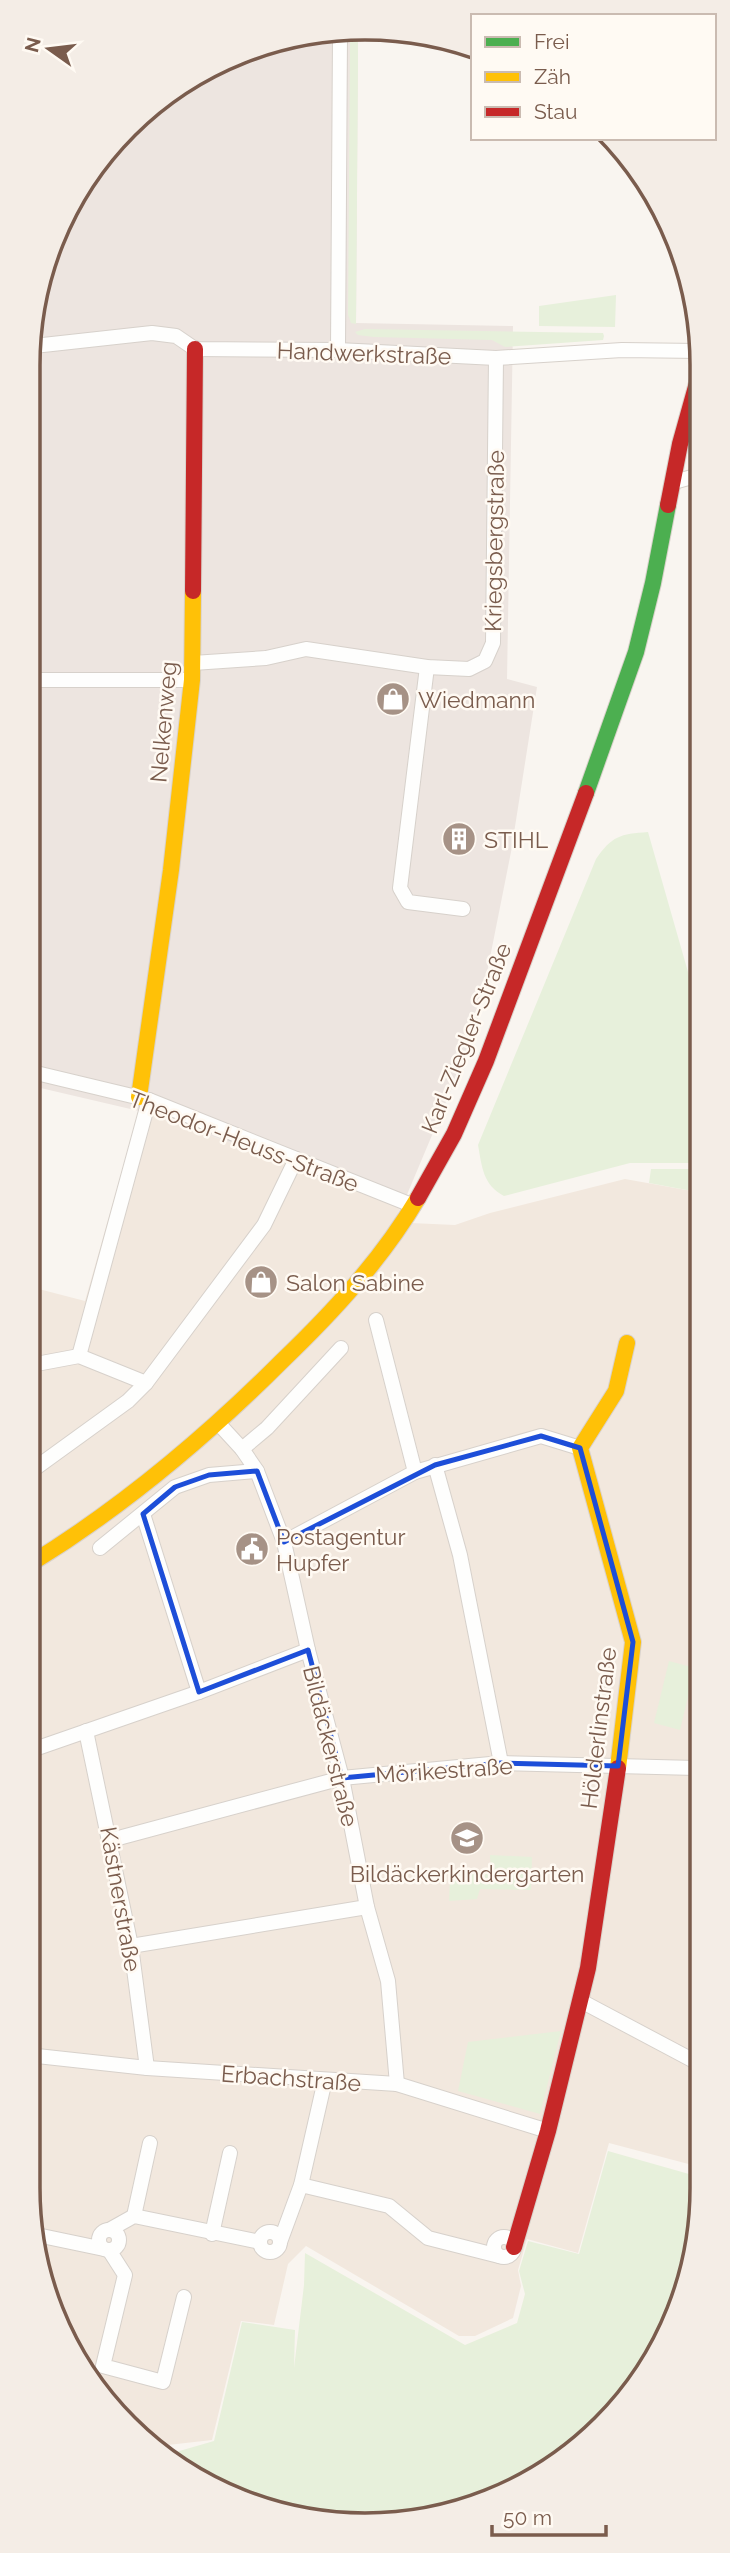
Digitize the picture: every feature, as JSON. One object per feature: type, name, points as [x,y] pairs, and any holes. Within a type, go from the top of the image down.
[{"type":"street","points":[[338,350],[340,41]]},
{"type":"street","name":"Handwerkstraße","points":[[41,345],[152,333],[176,336],[195,349],[338,350],[496,358],[622,350],[689,351]]},
{"type":"street","name":"Nelkenweg","points":[[79,1356],[144,1098],[171,870],[193,663],[195,349]]},
{"type":"street","name":"Kriegsbergstraße","points":[[193,663],[266,658],[306,649],[427,667],[469,669],[485,661],[493,643],[496,358]]},
{"type":"street","name":"Karl-Ziegler-Straße","points":[[40,1557],[76,1536],[144,1488],[219,1424],[349,1295],[414,1206],[435,1171],[463,1112],[624,688],[649,603],[690,406]]},
{"type":"street","points":[[674,482],[690,478]]},
{"type":"street","points":[[427,667],[400,888],[408,902],[463,909]]},
{"type":"street","points":[[40,680],[192,680]]},
{"type":"street","name":"Theodor-Heuss-Straße","points":[[40,1074],[144,1098],[414,1206]]},
{"type":"street","points":[[40,1465],[128,1401],[146,1383],[264,1225],[296,1159]]},
{"type":"street","points":[[376,1320],[415,1472]]},
{"type":"street","points":[[284,1542],[415,1472],[435,1465],[541,1436],[580,1448],[616,1391],[627,1343]]},
{"type":"street","points":[[242,1449],[267,1428],[341,1348]]},
{"type":"street","points":[[40,1363],[79,1356],[146,1383]]},
{"type":"street","name":"Bildäckerstraße","points":[[219,1424],[242,1449],[257,1471],[284,1542],[308,1650],[342,1778],[367,1907],[388,1980],[397,2084]]},
{"type":"street","name":"Hölderlinstraße","points":[[514,2247],[548,2131],[588,1968],[633,1642],[580,1448]]},
{"type":"street","points":[[435,1465],[463,1566],[502,1763]]},
{"type":"street","points":[[100,1548],[175,1486],[209,1475],[257,1471]]},
{"type":"street","points":[[143,1514],[199,1692]]},
{"type":"street","points":[[40,1747],[199,1692],[308,1650]]},
{"type":"street","name":"Kästnerstraße","points":[[86,1731],[111,1840],[131,1946],[146,2068]]},
{"type":"street","name":"Mörikestraße","points":[[111,1840],[342,1778],[502,1763],[690,1768]]},
{"type":"street","points":[[131,1946],[367,1907]]},
{"type":"street","points":[[581,2001],[690,2059]]},
{"type":"street","name":"Erbachstraße","points":[[40,2056],[146,2068],[397,2084],[548,2131]]},
{"type":"street","points":[[44,2236],[107,2250],[114,2249],[119,2240],[117,2235],[109,2230],[134,2216],[260,2242],[261,2248],[270,2252],[279,2247],[301,2185],[325,2080]]},
{"type":"street","points":[[134,2216],[150,2143]]},
{"type":"street","points":[[212,2234],[230,2153]]},
{"type":"street","points":[[301,2185],[389,2206],[428,2238],[499,2256],[494,2247],[499,2238],[509,2238],[514,2247]]},
{"type":"street","points":[[107,2250],[125,2275],[103,2367],[163,2382],[184,2297]]},
{"type":"highlighted area","points":[[541,1436],[580,1448],[633,1642],[618,1766],[501,1763],[342,1778],[308,1650],[199,1692],[143,1514],[175,1487],[209,1475],[257,1471],[284,1542],[435,1465]]},
{"type":"shaded area","points":[[358,40],[356,323],[513,326],[507,679],[537,687],[511,852],[475,1033],[406,1197],[301,1167],[139,1111],[40,1088],[40,365],[46,302],[65,241],[95,185],[135,135],[167,107],[221,74],[261,57],[302,46]]},
{"type":"shaded area","points":[[139,1111],[301,1167],[406,1197],[398,1213],[411,1223],[455,1225],[490,1213],[625,1179],[690,1191],[690,2164],[609,2143],[578,2253],[527,2239],[518,2270],[521,2286],[513,2318],[475,2336],[459,2336],[306,2246],[288,2264],[274,2325],[241,2321],[212,2440],[166,2445],[135,2418],[107,2386],[74,2332],[51,2272],[41,2209],[40,1289],[85,1301]]},
{"type":"green space","points":[[358,40],[356,324],[351,323],[348,315],[350,41]]},
{"type":"green space","points":[[616,295],[615,327],[539,326],[539,306]]},
{"type":"green space","points":[[365,329],[603,333],[604,336],[603,340],[505,347],[492,340],[374,337],[358,335],[355,332]]},
{"type":"green space","points":[[648,832],[690,979],[690,1163],[630,1163],[504,1196],[488,1181],[482,1168],[478,1145],[596,859],[612,841],[630,834]]},
{"type":"green space","points":[[651,1169],[690,1169],[690,1191],[649,1183]]},
{"type":"green space","points":[[669,1661],[690,1667],[690,1689],[680,1730],[654,1723]]},
{"type":"green space","points":[[490,1855],[532,1857],[531,1890],[480,1889],[477,1899],[449,1901],[450,1875],[491,1871]]},
{"type":"green space","points":[[561,2031],[540,2114],[458,2091],[468,2042]]},
{"type":"green space","points":[[608,2151],[690,2174],[687,2230],[679,2272],[665,2312],[646,2350],[623,2386],[595,2418],[563,2446],[509,2479],[469,2496],[428,2507],[386,2512],[344,2512],[302,2507],[261,2496],[221,2479],[176,2452],[214,2441],[242,2322],[295,2330],[294,2368],[305,2253],[465,2345],[517,2323],[525,2294],[519,2271],[528,2241],[579,2254]]},
{"type":"traffic: fast","points":[[586,793],[636,652],[668,505]]},
{"type":"traffic: slow","points":[[139,1097],[171,870],[192,680],[193,591]]},
{"type":"traffic: slow","points":[[40,1558],[98,1519],[162,1470],[253,1389],[356,1284],[389,1242],[418,1198]]},
{"type":"traffic: slow","points":[[618,1768],[633,1642],[580,1448],[616,1391],[627,1343]]},
{"type":"traffic: jam","points":[[193,591],[195,349]]},
{"type":"traffic: jam","points":[[668,505],[690,408]]},
{"type":"traffic: jam","points":[[418,1198],[454,1134],[486,1061],[586,793]]},
{"type":"traffic: jam","points":[[514,2247],[548,2131],[588,1968],[618,1768]]},
{"type":"place","name":"Wiedmann","points":[[393,699]]},
{"type":"place","name":"STIHL","points":[[459,839]]},
{"type":"place","name":"Salon Sabine","points":[[261,1282]]},
{"type":"place","name":"Postagentur Hupfer","points":[[252,1549]]},
{"type":"place","name":"Bildäckerkindergarten","points":[[467,1838]]}]
